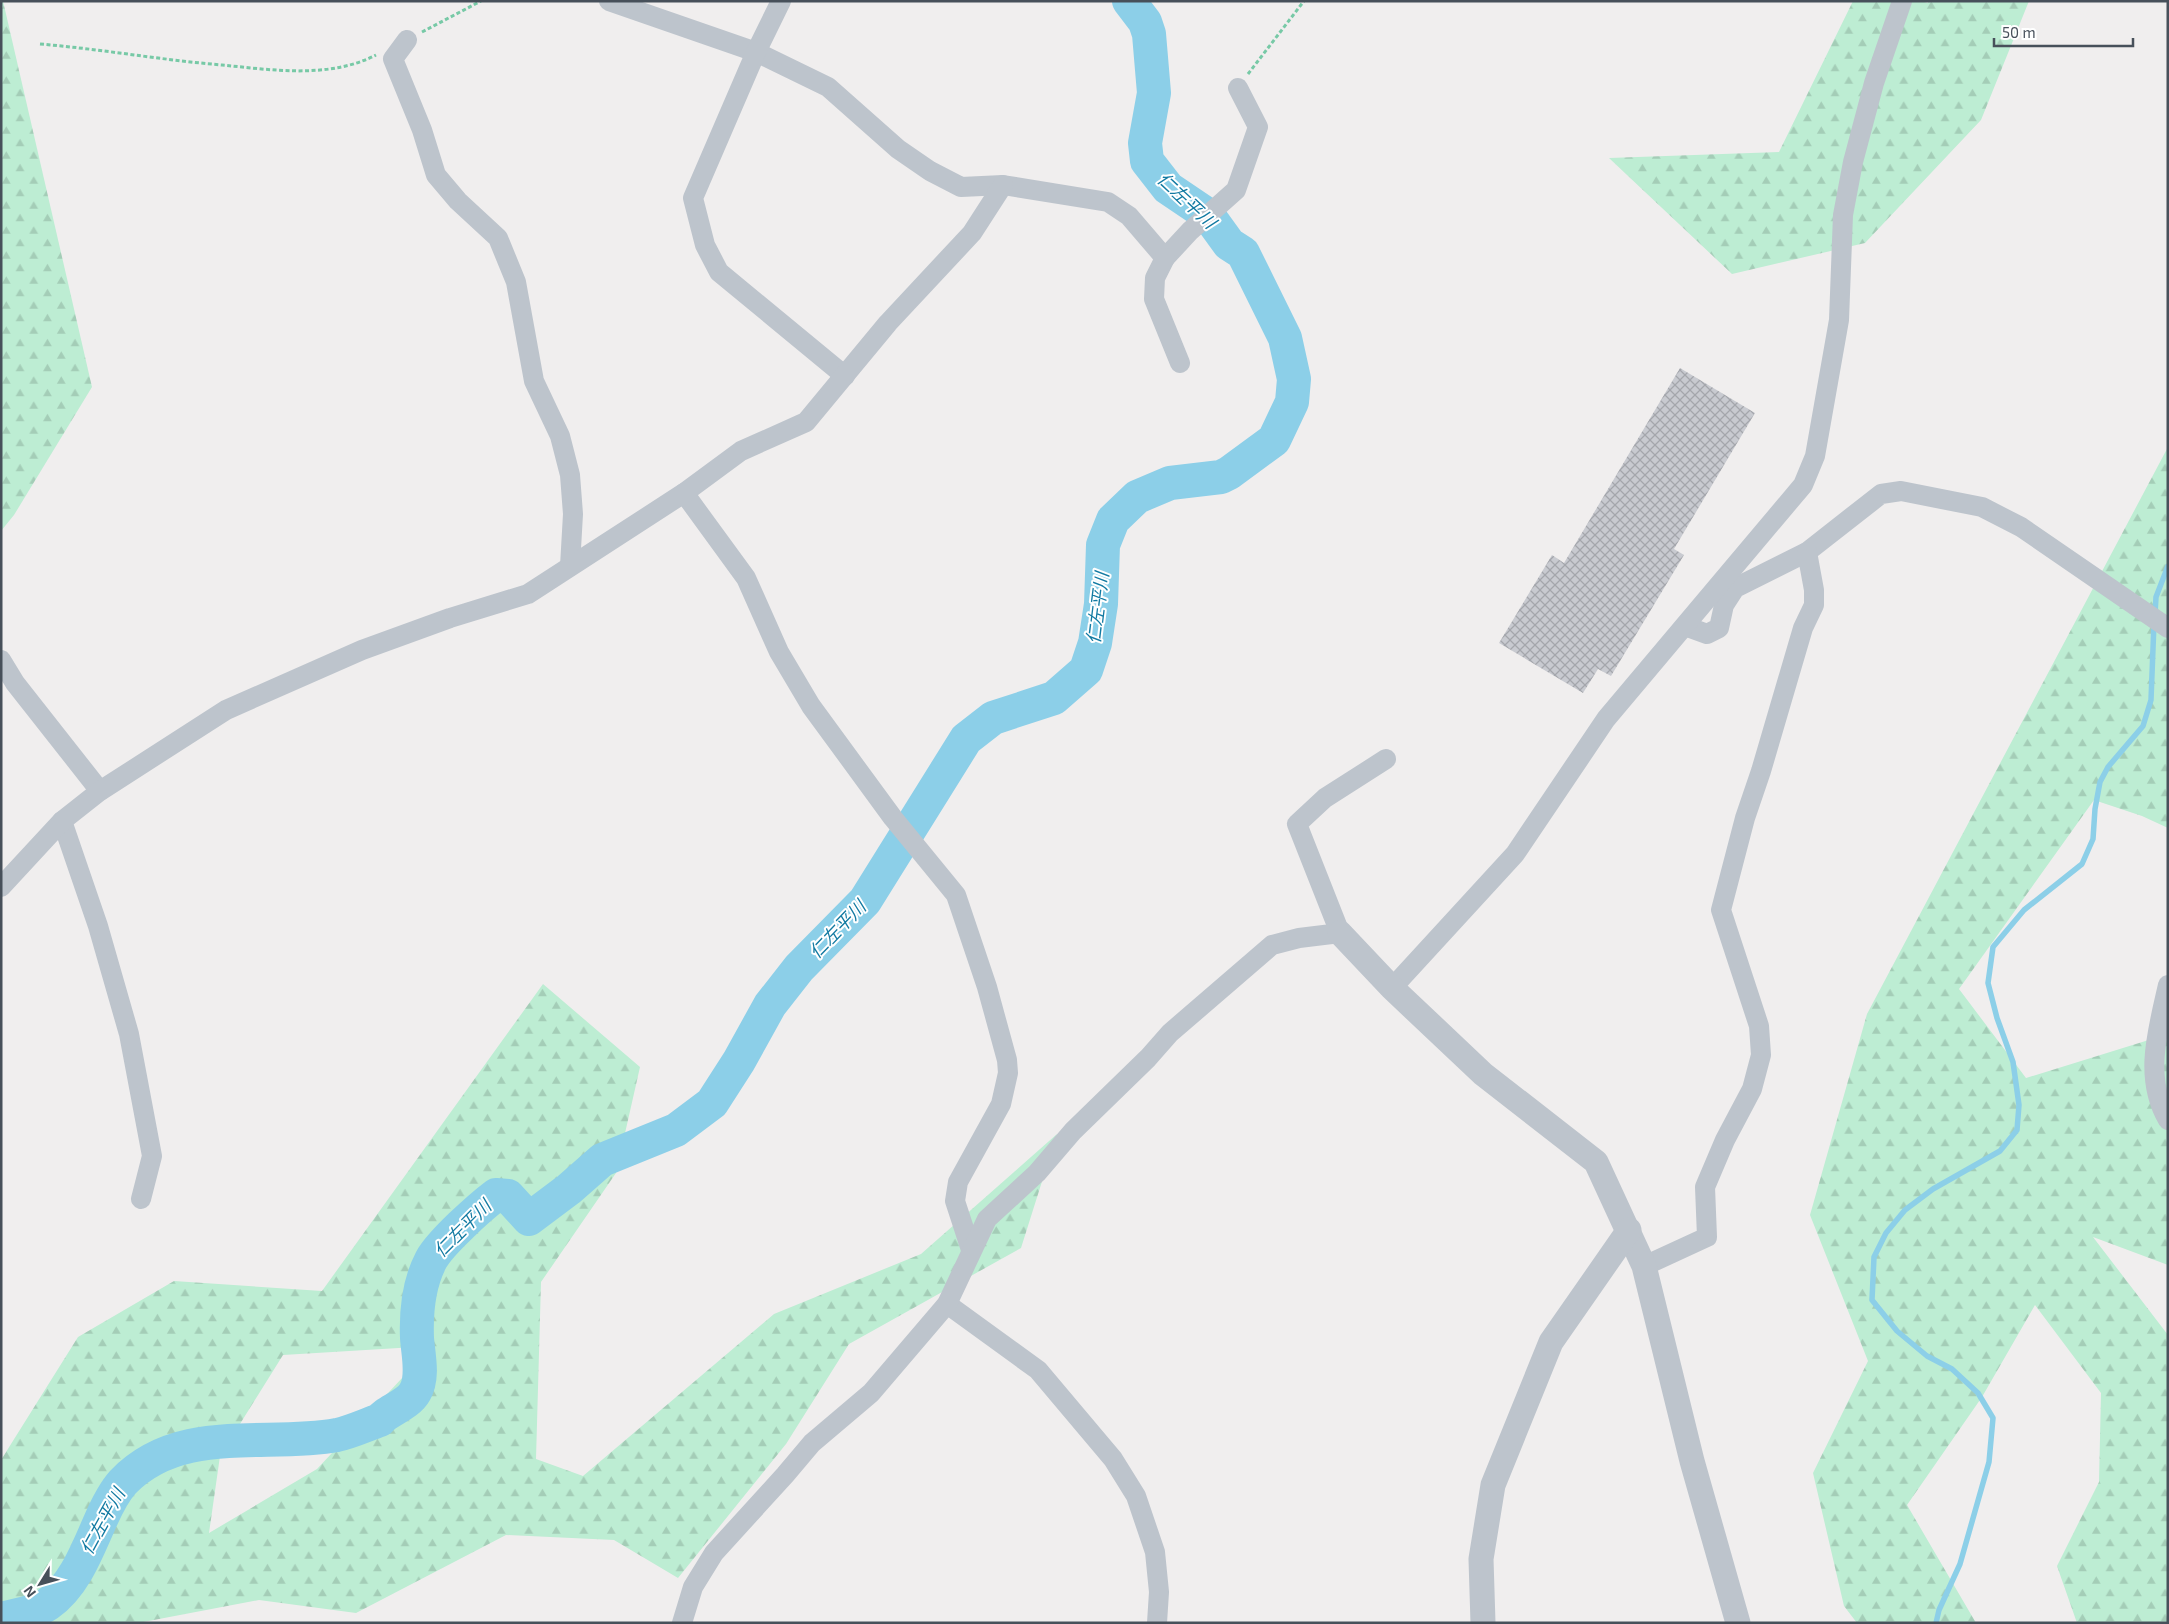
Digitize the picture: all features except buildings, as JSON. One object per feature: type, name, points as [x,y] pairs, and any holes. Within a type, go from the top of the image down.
[{"type":"street","points":[[609,1],[756,52],[828,87],[898,149],[930,171],[961,187],[1003,185],[1108,202],[1129,216],[1165,258]]},
{"type":"street","points":[[780,1],[756,52],[694,198],[705,246],[719,272],[845,376]]},
{"type":"street","points":[[1392,988],[1515,854],[1606,719],[1685,626],[1734,564],[1803,485],[1816,456],[1839,320],[1843,215],[1853,162],[1874,83],[1902,1]]},
{"type":"street","points":[[407,40],[393,59],[436,175],[458,201],[498,238],[516,282],[534,381],[560,436],[570,475],[573,514],[570,566]]},
{"type":"street","points":[[1180,363],[1154,299],[1155,278],[1165,258],[1190,231],[1236,190],[1258,127],[1238,88]]},
{"type":"street","points":[[1,887],[62,821],[100,791],[226,710],[362,650],[450,618],[528,594],[684,493],[741,451],[806,422],[888,323],[972,233],[1003,185]]},
{"type":"street","points":[[1685,626],[1707,634],[1719,628],[1724,605],[1736,588],[1807,552],[1881,494],[1901,492],[1982,507],[2021,528],[2167,627]]},
{"type":"street","points":[[684,493],[746,578],[780,652],[812,706],[893,818],[956,895],[986,987],[1007,1060],[1008,1073],[1001,1104],[958,1182],[955,1201],[971,1250]]},
{"type":"street","points":[[1644,1266],[1708,1237],[1705,1187],[1725,1140],[1752,1089],[1761,1055],[1759,1026],[1721,910],[1745,818],[1803,628],[1814,605],[1814,590],[1807,552]]},
{"type":"street","points":[[1,660],[15,682],[100,791]]},
{"type":"street","points":[[1386,759],[1325,798],[1296,824],[1340,933],[1392,988],[1483,1074],[1596,1162],[1644,1266],[1692,1461],[1738,1623]]},
{"type":"street","points":[[62,821],[98,926],[129,1034],[152,1156],[141,1199]]},
{"type":"street","points":[[682,1623],[693,1587],[714,1553],[786,1475],[812,1443],[871,1394],[947,1304],[987,1219],[1037,1173],[1073,1131],[1148,1058],[1170,1033],[1272,945],[1299,938],[1340,933]]},
{"type":"street","points":[[2168,985],[2154,1054],[2154,1080],[2158,1097],[2168,1120]]},
{"type":"street","points":[[1483,1623],[1480,1559],[1493,1485],[1551,1342],[1629,1230]]},
{"type":"street","points":[[947,1304],[1038,1370],[1113,1459],[1136,1496],[1155,1552],[1159,1592],[1157,1623]]},
{"type":"path","points":[[40,44],[188,62],[297,72],[360,64],[481,1]]},
{"type":"path","points":[[1238,88],[1267,47],[1304,1]]},
{"type":"green space","points":[[1,1],[3,1],[92,387],[14,515],[1,531]]},
{"type":"green space","points":[[1853,1],[1921,1],[1928,3],[1928,1],[2029,1],[1981,120],[1865,243],[1732,274],[1609,158],[1779,152]]},
{"type":"green space","points":[[2168,447],[2168,828],[2142,816],[2094,800],[1959,989],[2026,1078],[2168,1034],[2168,1265],[2093,1237],[2168,1335],[2168,1623],[2077,1623],[2057,1566],[2099,1482],[2101,1393],[2035,1305],[1982,1397],[1907,1505],[1976,1623],[1857,1623],[1844,1606],[1813,1473],[1868,1361],[1810,1215],[1867,1014]]},
{"type":"green space","points":[[543,984],[640,1067],[616,1173],[541,1282],[536,1459],[583,1476],[774,1314],[921,1254],[1057,1134],[1021,1248],[849,1344],[786,1444],[678,1578],[614,1540],[506,1535],[356,1613],[259,1600],[138,1623],[1,1623],[1,1460],[78,1337],[174,1281],[322,1291]],"holes":[[[432,1346],[317,1469],[209,1533],[220,1456],[283,1355]]]},
{"type":"waterway","name":"仁左平川","points":[[1,1619],[37,1610],[57,1597],[79,1567],[116,1491],[123,1482],[146,1464],[170,1452],[197,1445],[225,1441],[310,1438],[337,1435],[380,1420],[412,1397],[418,1386],[419,1379],[420,1365],[417,1328],[421,1288],[431,1260],[451,1235],[496,1195],[508,1196],[529,1219],[569,1189],[602,1160],[676,1130],[712,1103],[739,1061],[770,1005],[799,968],[865,901],[966,739],[993,718],[1054,698],[1086,670],[1095,643],[1101,604],[1103,545],[1113,520],[1137,497],[1170,483],[1221,477],[1274,440],[1292,402],[1294,379],[1285,338],[1243,253],[1229,244],[1208,215],[1168,188],[1147,161],[1145,143],[1154,93],[1149,34],[1145,22],[1129,1]]},
{"type":"waterway","points":[[2155,614],[2156,597],[2168,566]]},
{"type":"waterway","points":[[1936,1623],[1939,1610],[1960,1564],[1989,1462],[1993,1418],[1978,1393],[1952,1369],[1927,1356],[1897,1331],[1872,1300],[1874,1257],[1886,1233],[1905,1210],[1933,1189],[2000,1151],[2017,1130],[2019,1105],[2013,1062],[1997,1018],[1988,983],[1993,947],[2024,910],[2082,864],[2093,839],[2095,809],[2100,782],[2108,767],[2143,726],[2151,700],[2154,623]]}]
